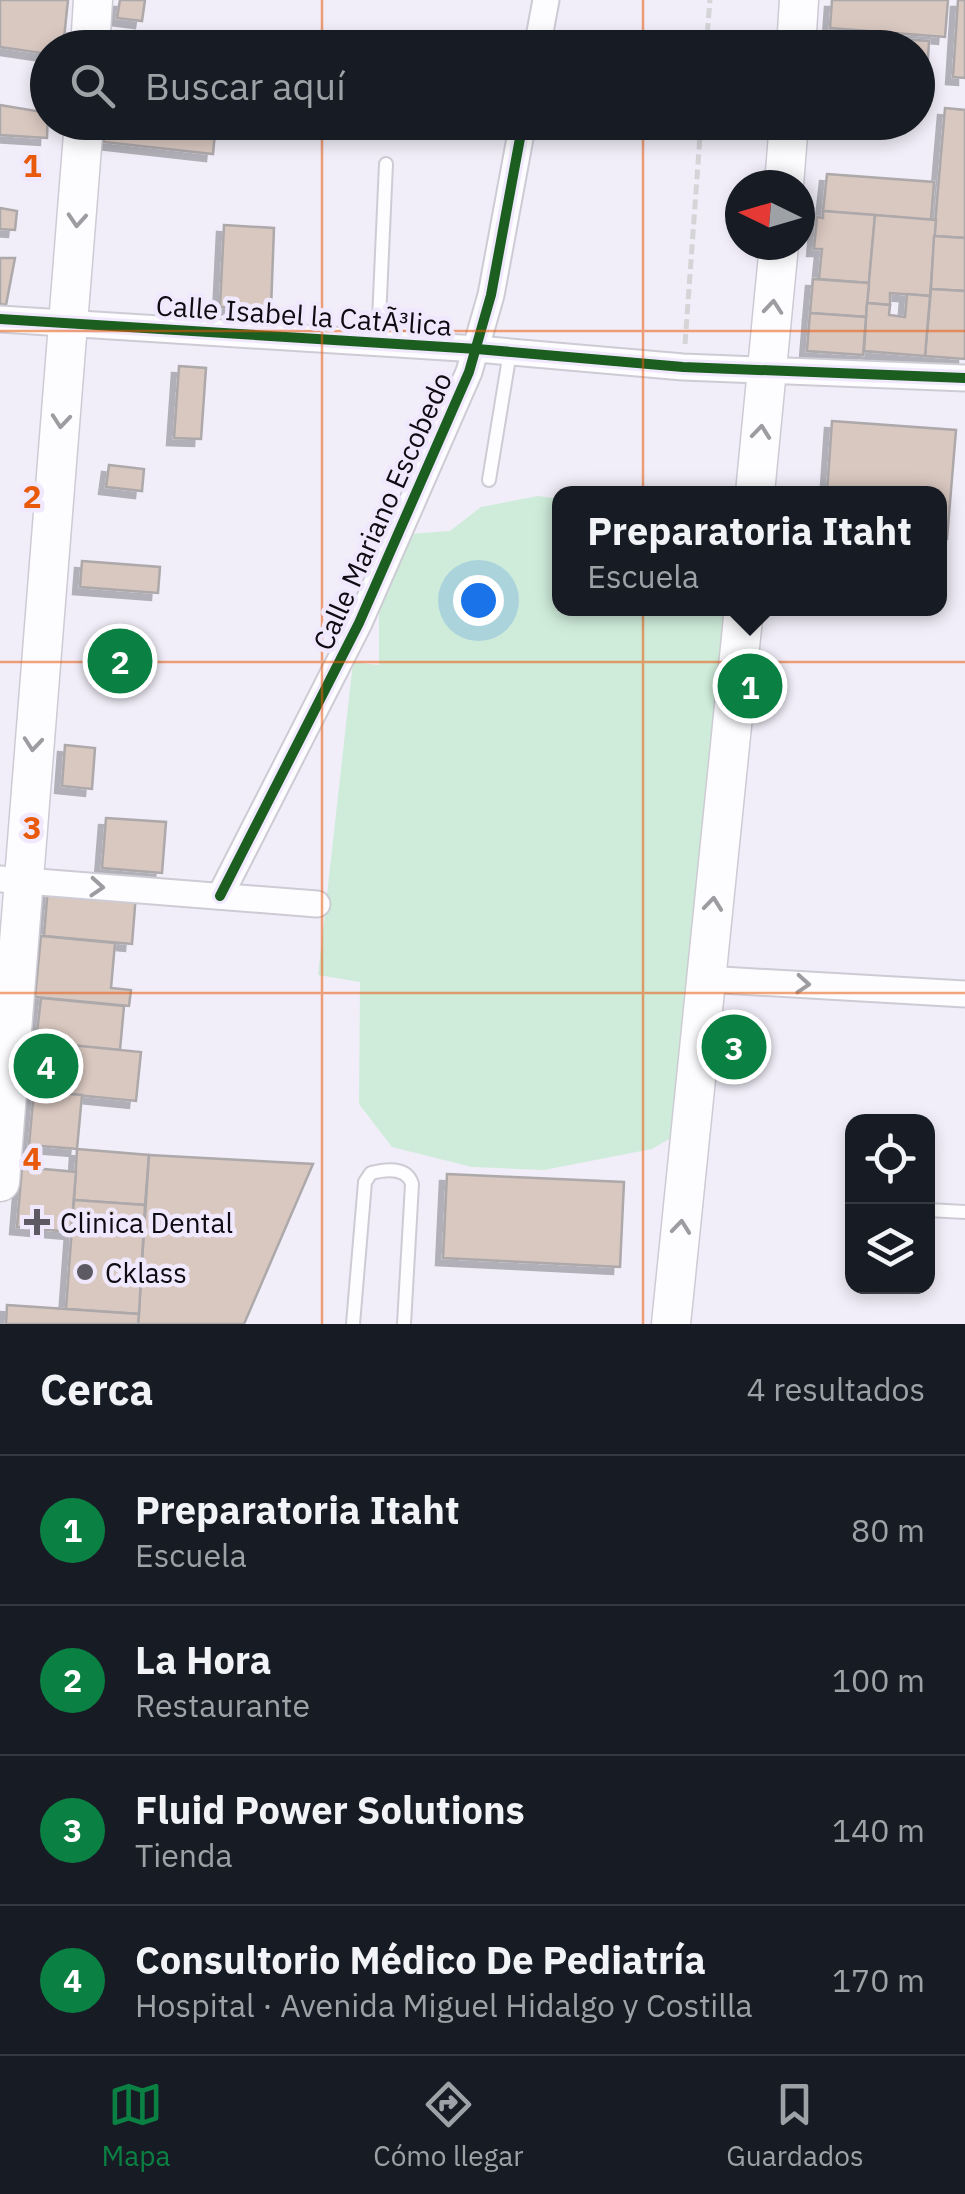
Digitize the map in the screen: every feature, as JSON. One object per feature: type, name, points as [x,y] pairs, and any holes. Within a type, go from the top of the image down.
[{"type":"main road","points":[[92,30],[94,0]]},
{"type":"main road","points":[[798,30],[800,0]]},
{"type":"main road","points":[[0,1182],[11,880],[69,324],[83,140]]},
{"type":"main road","points":[[785,170],[788,140]]},
{"type":"main road","points":[[756,486],[778,260]]},
{"type":"main road","points":[[672,1324],[743,616]]},
{"type":"street","points":[[540,30],[546,0]]},
{"type":"street","name":"Calle Mariano Escobedo","points":[[220,896],[359,622],[478,349],[520,140]]},
{"type":"street","name":"Calle Isabel la CatÃ³lica","points":[[0,319],[478,349],[683,367],[965,378]]},
{"type":"street","points":[[11,880],[317,904]]},
{"type":"street","points":[[705,978],[965,994]]},
{"type":"lane","points":[[378,342],[386,164]]},
{"type":"lane","points":[[489,480],[510,352]]},
{"type":"lane","points":[[353,1324],[366,1182],[372,1173],[388,1171],[406,1173],[412,1184],[404,1324]]},
{"type":"lane","points":[[935,1210],[965,1212]]},
{"type":"path","points":[[708,30],[710,0]]},
{"type":"path","points":[[683,367],[700,140]]},
{"type":"green space","points":[[538,496],[552,498],[552,616],[724,616],[676,1135],[652,1149],[544,1170],[472,1167],[392,1147],[359,1104],[360,982],[318,975],[353,662],[379,665],[379,596],[409,534],[450,531],[481,507]]},
{"type":"building","points":[[0,0],[68,0],[65,30],[30,30],[30,51],[0,47]]},
{"type":"building","points":[[120,0],[145,0],[142,21],[117,18]]},
{"type":"building","points":[[832,0],[948,0],[945,37],[935,36],[935,30],[830,28]]},
{"type":"building","points":[[958,0],[965,0],[965,78],[953,77]]},
{"type":"building","points":[[0,105],[30,110],[30,137],[0,135]]},
{"type":"building","points":[[945,108],[965,110],[965,238],[934,236]]},
{"type":"building","points":[[104,140],[214,140],[213,154]]},
{"type":"building","points":[[827,174],[934,182],[931,220],[823,211]]},
{"type":"building","points":[[0,208],[17,211],[15,230],[0,229]]},
{"type":"building","points":[[823,211],[875,215],[869,283],[819,279],[822,249],[815,249],[815,238],[817,217],[823,218]]},
{"type":"building","points":[[875,215],[936,220],[930,296],[890,293],[890,305],[867,303]]},
{"type":"building","points":[[224,225],[274,228],[271,309],[220,307]]},
{"type":"building","points":[[934,236],[965,238],[965,291],[931,289]]},
{"type":"building","points":[[0,258],[15,258],[6,305],[0,304]]},
{"type":"building","points":[[813,279],[869,283],[866,317],[810,313]]},
{"type":"building","points":[[931,289],[965,291],[965,359],[925,356]]},
{"type":"building","points":[[907,294],[930,296],[925,356],[864,351],[867,303],[890,305],[889,315],[905,317]]},
{"type":"building","points":[[810,313],[866,317],[863,355],[807,351]]},
{"type":"building","points":[[179,366],[206,368],[201,439],[174,438]]},
{"type":"building","points":[[832,421],[956,430],[947,539],[947,486],[827,486]]},
{"type":"building","points":[[109,465],[144,469],[142,491],[106,487]]},
{"type":"building","points":[[82,561],[160,567],[158,593],[80,587]]},
{"type":"building","points":[[65,745],[95,748],[92,789],[62,786]]},
{"type":"building","points":[[106,818],[166,822],[162,873],[102,868]]},
{"type":"building","points":[[48,887],[136,894],[132,944],[44,936]]},
{"type":"building","points":[[41,936],[115,943],[111,988],[131,990],[129,1006],[35,997]]},
{"type":"building","points":[[41,998],[124,1006],[120,1050],[36,1042]]},
{"type":"building","points":[[30,1041],[141,1052],[136,1101],[25,1090]]},
{"type":"building","points":[[34,1091],[82,1095],[77,1149],[29,1145]]},
{"type":"building","points":[[77,1149],[149,1155],[145,1205],[74,1200]]},
{"type":"building","points":[[149,1155],[313,1164],[244,1324],[138,1324]]},
{"type":"building","points":[[22,1167],[76,1172],[71,1232],[17,1227]]},
{"type":"building","points":[[447,1174],[624,1182],[620,1267],[443,1258]]},
{"type":"building","points":[[74,1200],[145,1205],[139,1314],[66,1309]]},
{"type":"building","points":[[7,1305],[139,1314],[138,1324],[6,1324]]},
{"type":"cycle path","points":[[220,896],[359,623],[469,372],[491,295],[520,140]]},
{"type":"cycle path","points":[[0,319],[477,349],[683,367],[965,378]]},
{"type":"place","name":"La Hora","points":[[120,661]]},
{"type":"place","name":"Preparatoria Itaht","points":[[750,686]]},
{"type":"place","name":"Fluid Power Solutions","points":[[734,1047]]},
{"type":"place","name":"Consultorio Médico De Pediatría","points":[[46,1066]]},
{"type":"place","name":"Clinica Dental","points":[[37,1222]]},
{"type":"place","name":"Cklass","points":[[85,1272]]}]
